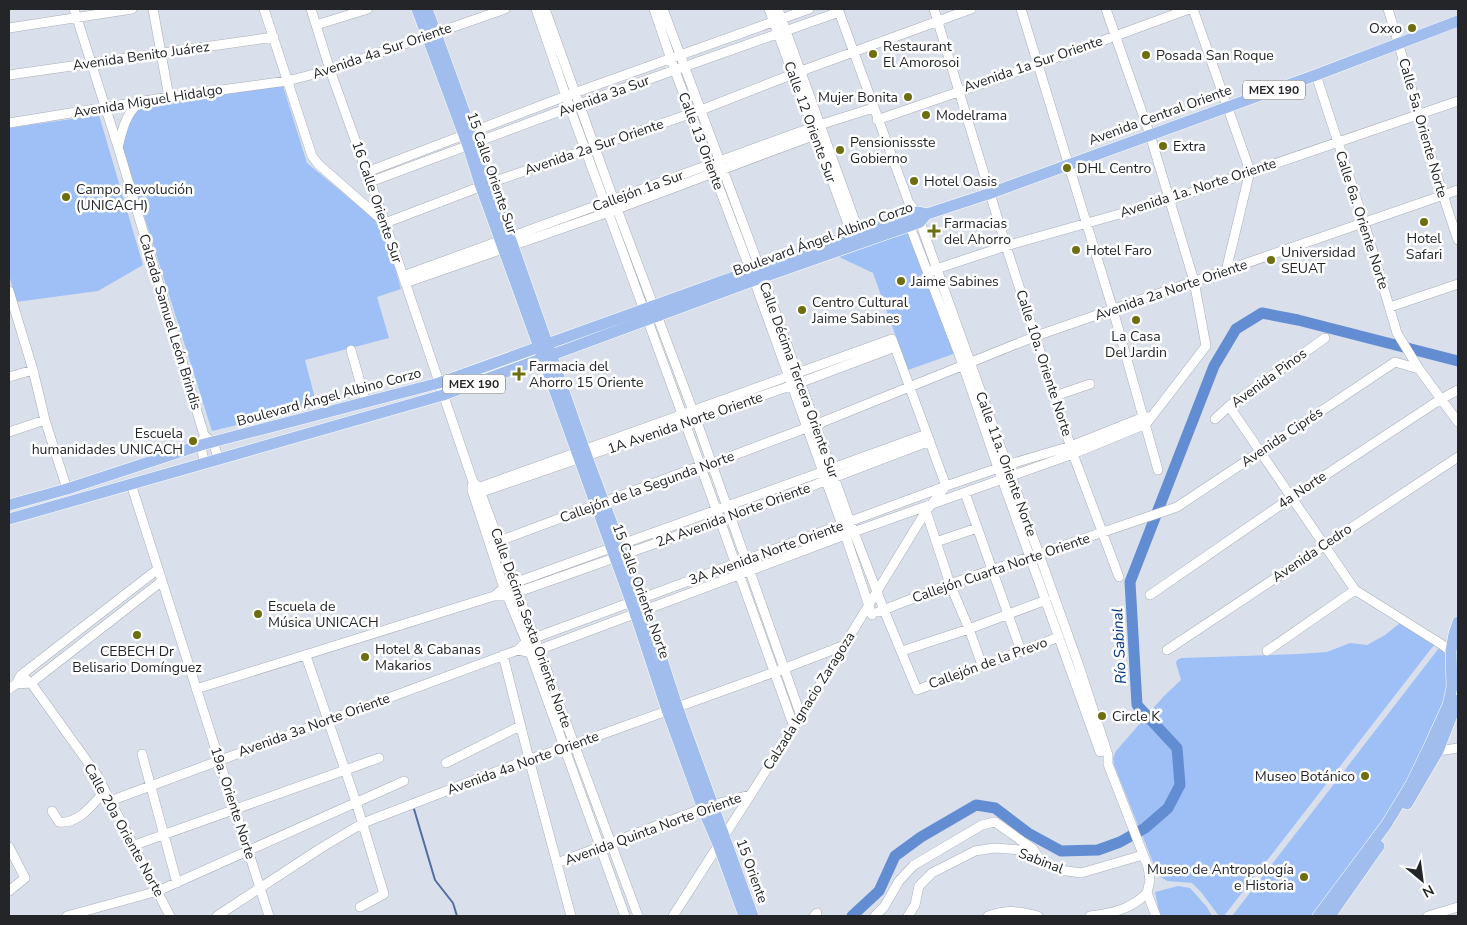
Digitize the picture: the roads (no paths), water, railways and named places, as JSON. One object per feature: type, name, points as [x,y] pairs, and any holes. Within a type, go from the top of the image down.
[{"type":"main road","name":"15 Calle Oriente Sur","points":[[417,9],[431,34],[543,345]]},
{"type":"main road","name":"15 Calle Oriente Sur","points":[[427,9],[431,34]]},
{"type":"main road","name":"Avenida Central Oriente","points":[[916,218],[991,193],[1316,75],[1458,21]]},
{"type":"main road","name":"Boulevard Ángel Albino Corzo","points":[[757,274],[856,233],[916,218]]},
{"type":"main road","name":"Boulevard Ángel Albino Corzo","points":[[9,518],[443,395],[548,357],[650,313],[916,218]]},
{"type":"main road","name":"Boulevard Ángel Albino Corzo","points":[[9,505],[67,488],[206,441],[366,403],[439,383],[543,345],[650,313]]},
{"type":"main road","name":"15 Calle Oriente Norte","points":[[543,345],[672,708],[721,839]]},
{"type":"main road","points":[[1433,750],[1452,688],[1454,634],[1458,622]]},
{"type":"main road","points":[[1330,916],[1365,867],[1413,787],[1458,700]]},
{"type":"main road","points":[[1318,916],[1413,787]]},
{"type":"main road","name":"15 Oriente","points":[[721,839],[744,916]]},
{"type":"main road","name":"15 Oriente","points":[[721,839],[753,916]]},
{"type":"street","points":[[9,28],[75,13],[132,9]]},
{"type":"street","points":[[153,9],[169,97]]},
{"type":"street","points":[[264,9],[312,156],[318,164],[385,223]]},
{"type":"street","name":"16 Calle Oriente Sur","points":[[311,9],[330,70],[385,223],[443,395]]},
{"type":"street","points":[[316,25],[368,9]]},
{"type":"street","name":"Avenida 4a Sur Oriente","points":[[287,81],[330,70],[505,9]]},
{"type":"street","points":[[536,9],[585,150],[614,211],[650,313],[685,423],[794,727]]},
{"type":"street","points":[[545,9],[595,147],[610,202]]},
{"type":"street","name":"Calle 13 Oriente","points":[[654,9],[691,114],[717,167]]},
{"type":"street","name":"Calle Décima Tercera Oriente Sur","points":[[663,9],[701,110],[717,167],[850,534],[877,591],[917,690]]},
{"type":"street","name":"Calle 12 Oriente Sur","points":[[769,9],[787,31],[798,72],[856,233]]},
{"type":"street","name":"Calle 12 Oriente Sur","points":[[778,9],[777,34],[798,72]]},
{"type":"street","name":"Avenida 3a Sur","points":[[367,172],[566,96],[810,9]]},
{"type":"street","name":"Calle 10a. Oriente Norte","points":[[934,9],[1006,246],[1072,450],[1119,577]]},
{"type":"street","name":"Avenida 2a Sur Oriente","points":[[385,223],[486,185],[691,114],[798,72],[971,9]]},
{"type":"street","points":[[1021,9],[1147,419],[1158,470]]},
{"type":"street","points":[[1072,450],[1147,419],[1206,346],[1194,281],[1150,135],[1106,9]]},
{"type":"street","name":"Avenida 1a Sur Oriente","points":[[877,120],[1039,64],[1189,9]]},
{"type":"street","points":[[1193,9],[1250,171],[1226,271]]},
{"type":"street","name":"Calle 5a. Oriente Norte","points":[[1388,9],[1420,113],[1442,196],[1458,240]]},
{"type":"street","points":[[838,10],[908,203],[916,218]]},
{"type":"street","name":"Avenida 3a Sur","points":[[370,182],[580,104],[787,31],[838,10]]},
{"type":"street","name":"Calzada Samuel León Brindis","points":[[75,13],[92,62],[206,441],[219,459]]},
{"type":"street","points":[[735,36],[739,47]]},
{"type":"street","name":"Avenida Benito Juárez","points":[[9,75],[274,37]]},
{"type":"street","name":"Calle 6a. Oriente Norte","points":[[1316,75],[1399,336],[1417,365],[1458,422]]},
{"type":"street","name":"Avenida Miguel Hidalgo","points":[[9,122],[287,81]]},
{"type":"street","name":"Avenida 1a. Norte Oriente","points":[[927,272],[1006,246],[1169,200],[1458,101]]},
{"type":"street","points":[[118,147],[130,110],[139,102]]},
{"type":"street","name":"Callejón 1a Sur","points":[[404,279],[575,219],[610,202],[717,167],[873,108]]},
{"type":"street","points":[[518,114],[522,126]]},
{"type":"street","points":[[430,147],[434,158]]},
{"type":"street","name":"Callejón 1a Sur","points":[[575,219],[614,211],[717,167]]},
{"type":"street","name":"Avenida 2a Norte Oriente","points":[[910,388],[1036,336],[1458,190]]},
{"type":"street","name":"Calle 11a. Oriente Norte","points":[[916,218],[936,269],[966,364],[1002,467],[1108,755],[1108,764],[1148,867],[1150,880],[1147,894]]},
{"type":"street","name":"Calle 11a. Oriente Norte","points":[[916,218],[927,272],[966,364]]},
{"type":"street","points":[[1390,307],[1458,284]]},
{"type":"street","points":[[9,292],[12,316],[33,370],[45,420],[67,488]]},
{"type":"street","points":[[650,313],[694,414],[801,716]]},
{"type":"street","name":"Avenida Pinos","points":[[1215,419],[1229,406],[1325,338]]},
{"type":"street","points":[[893,343],[946,486]]},
{"type":"street","name":"1A Avenida Norte Oriente","points":[[582,455],[682,414],[694,414],[795,384],[893,343]]},
{"type":"street","name":"1A Avenida Norte Oriente","points":[[476,490],[685,423],[694,414],[792,375],[893,343]]},
{"type":"street","points":[[351,350],[366,403]]},
{"type":"street","name":"Avenida Ciprés","points":[[1144,518],[1175,508],[1395,362],[1417,365]]},
{"type":"street","points":[[9,377],[33,370]]},
{"type":"street","points":[[1055,396],[1090,384]]},
{"type":"street","name":"Callejón de la Segunda Norte","points":[[489,545],[599,503],[811,427],[910,388]]},
{"type":"street","name":"4a Norte","points":[[1150,595],[1292,497],[1441,398],[1458,390]]},
{"type":"street","name":"Calle Décima Sexta Oriente Norte","points":[[443,395],[476,490],[499,541],[516,588],[530,640],[564,748],[599,849],[625,916]]},
{"type":"street","points":[[1229,406],[1355,590],[1454,654]]},
{"type":"street","points":[[9,432],[45,420]]},
{"type":"street","name":"2A Avenida Norte Oriente","points":[[505,592],[618,552],[730,517],[828,475],[928,437]]},
{"type":"street","name":"Calzada Samuel León Brindis","points":[[205,463],[206,441]]},
{"type":"street","name":"3A Avenida Norte Oriente","points":[[534,651],[746,560],[1002,467],[1072,450]]},
{"type":"street","name":"3A Avenida Norte Oriente","points":[[530,640],[750,571],[850,534],[928,508],[1072,450]]},
{"type":"street","name":"Avenida Cedro","points":[[1167,650],[1458,457]]},
{"type":"street","name":"2A Avenida Norte Oriente","points":[[618,552],[727,507],[828,475]]},
{"type":"street","name":"19a. Oriente Norte","points":[[131,484],[269,916]]},
{"type":"street","name":"Calzada Ignacio Zaragoza","points":[[673,916],[801,716],[928,508],[946,486]]},
{"type":"street","name":"Calle Décima Sexta Oriente Norte","points":[[476,490],[489,545],[505,592],[530,640]]},
{"type":"street","points":[[965,493],[1021,651]]},
{"type":"street","points":[[928,508],[936,542],[950,584],[982,665]]},
{"type":"street","name":"Callejón Cuarta Norte Oriente","points":[[859,619],[950,584],[1144,518]]},
{"type":"street","points":[[936,542],[977,528]]},
{"type":"street","name":"Calle Décima Tercera Oriente Sur","points":[[850,534],[872,615]]},
{"type":"street","name":"Calle 11a. Oriente Norte","points":[[1034,556],[1046,600],[1059,637],[1074,665]]},
{"type":"street","points":[[12,687],[21,675],[158,569]]},
{"type":"street","points":[[12,687],[30,683],[162,581]]},
{"type":"street","points":[[1267,651],[1355,590]]},
{"type":"street","points":[[196,689],[505,592]]},
{"type":"street","points":[[902,651],[1009,615],[1046,600]]},
{"type":"street","points":[[90,622],[97,632]]},
{"type":"street","name":"Callejón de la Prevo","points":[[917,690],[1059,637]]},
{"type":"street","name":"Avenida 3a Norte Oriente","points":[[110,801],[518,650],[530,640]]},
{"type":"street","name":"Avenida 4a Norte Oriente","points":[[217,916],[362,823],[528,759],[564,748],[783,669],[845,644]]},
{"type":"street","points":[[518,650],[534,651]]},
{"type":"street","name":"Calle Décima Sexta Oriente Norte","points":[[534,651],[575,744],[610,845],[638,916]]},
{"type":"street","points":[[504,655],[528,759],[571,916]]},
{"type":"street","points":[[306,656],[356,802],[384,894],[360,907]]},
{"type":"street","name":"Calle 20a Oriente Norte","points":[[21,675],[30,683],[97,775],[132,846],[170,916]]},
{"type":"street","points":[[446,763],[520,726]]},
{"type":"street","points":[[1433,750],[1458,748]]},
{"type":"street","points":[[142,754],[177,883]]},
{"type":"street","points":[[132,846],[379,758]]},
{"type":"street","points":[[67,916],[158,891],[404,781]]},
{"type":"street","points":[[52,811],[59,822],[78,818],[105,791]]},
{"type":"street","name":"Avenida Quinta Norte Oriente","points":[[557,863],[610,845],[708,807],[750,795]]},
{"type":"street","points":[[875,916],[884,907],[899,881],[914,865],[982,825],[995,822],[1033,849],[1041,860]]},
{"type":"street","points":[[9,847],[25,878],[9,891]]},
{"type":"street","name":"Sabinal","points":[[908,916],[915,905],[919,886],[932,873],[975,851],[994,848],[1020,850],[1060,870],[1081,873],[1143,853]]},
{"type":"street","points":[[1090,916],[1120,910],[1136,904],[1147,894],[1156,916]]},
{"type":"street","points":[[1428,916],[1443,914],[1458,907]]},
{"type":"street","points":[[988,916],[1002,911],[1018,911],[1038,916]]},
{"type":"waterway","name":"Río Sabinal","points":[[852,916],[879,891],[895,856],[921,837],[976,805],[995,808],[1028,833],[1061,851],[1098,850],[1120,842],[1145,828],[1168,808],[1180,785],[1177,748],[1137,705],[1130,582],[1214,366],[1236,329],[1262,313],[1298,320],[1458,361]]},
{"type":"waterway","points":[[414,809],[435,880],[453,903],[457,916]]},
{"type":"place","name":"Oxxo","points":[[1412,28]]},
{"type":"place","name":"Restaurant El Amorosoi","points":[[873,54]]},
{"type":"place","name":"Posada San Roque","points":[[1146,55]]},
{"type":"place","name":"Mujer Bonita","points":[[908,97]]},
{"type":"place","name":"Modelrama","points":[[926,115]]},
{"type":"place","name":"Extra","points":[[1163,146]]},
{"type":"place","name":"Pensionissste Gobierno","points":[[840,150]]},
{"type":"place","name":"DHL Centro","points":[[1067,168]]},
{"type":"place","name":"Hotel Oasis","points":[[914,181]]},
{"type":"place","name":"Campo Revolución (UNICACH)","points":[[66,197]]},
{"type":"place","name":"Hotel Safari","points":[[1424,222]]},
{"type":"place","name":"Farmacias del Ahorro","points":[[934,231]]},
{"type":"place","name":"Hotel Faro","points":[[1076,250]]},
{"type":"place","name":"Universidad SEUAT","points":[[1271,260]]},
{"type":"place","name":"Jaime Sabines","points":[[901,281]]},
{"type":"place","name":"Centro Cultural Jaime Sabines","points":[[802,310]]},
{"type":"place","name":"La Casa Del Jardin","points":[[1136,320]]},
{"type":"place","name":"Farmacia del Ahorro 15 Oriente","points":[[519,374]]},
{"type":"place","name":"Escuela humanidades UNICACH","points":[[193,441]]},
{"type":"place","name":"Escuela de Música UNICACH","points":[[258,614]]},
{"type":"place","name":"CEBECH Dr Belisario Domínguez","points":[[137,635]]},
{"type":"place","name":"Hotel & Cabanas Makarios","points":[[365,657]]},
{"type":"place","name":"Circle K","points":[[1102,716]]},
{"type":"place","name":"Museo Botánico","points":[[1365,776]]},
{"type":"place","name":"Museo de Antropología e Historia","points":[[1304,877]]}]
